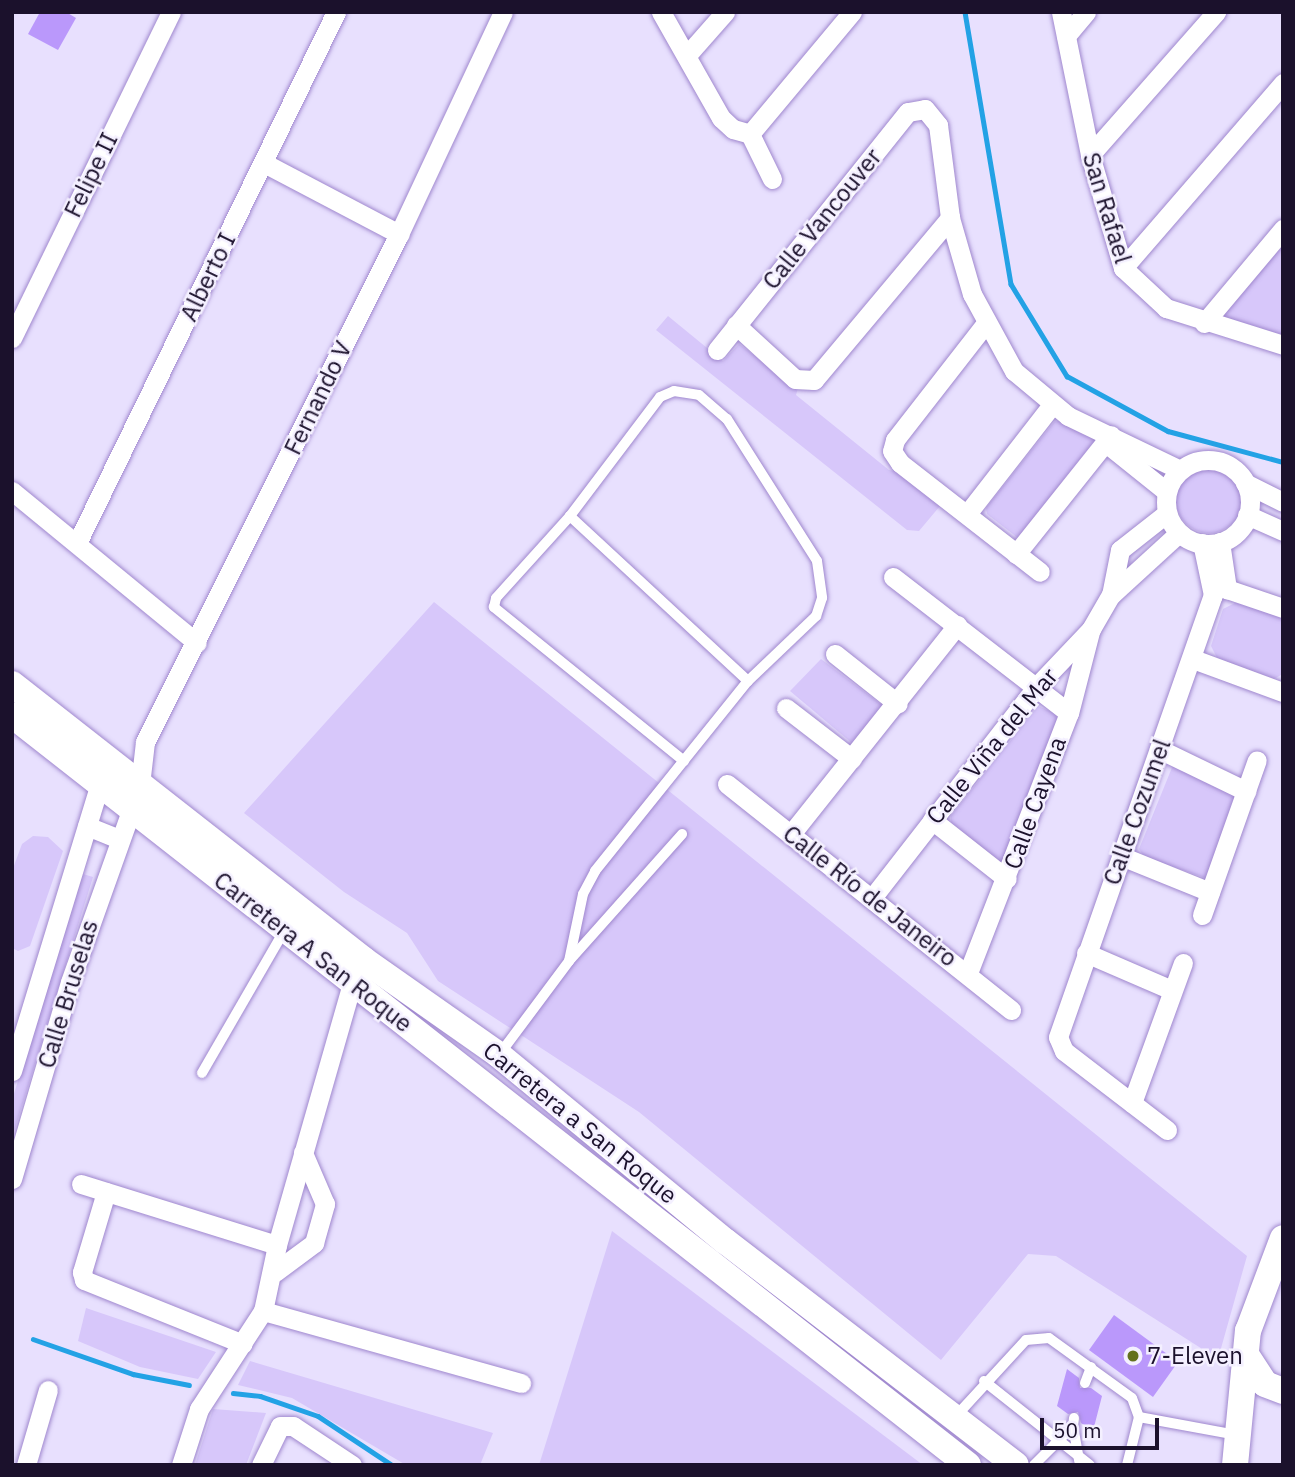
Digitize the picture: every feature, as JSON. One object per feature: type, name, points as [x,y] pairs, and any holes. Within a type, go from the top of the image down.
[{"type":"main road","points":[[12,684],[141,785]]},
{"type":"main road","name":"Carretera A San Roque","points":[[12,715],[99,786],[615,1188]]},
{"type":"main road","name":"Carretera a San Roque","points":[[141,785],[364,960],[499,1055],[724,1241],[957,1415],[1016,1465]]},
{"type":"main road","points":[[426,1040],[481,1058],[499,1055],[500,1076],[531,1124]]},
{"type":"main road","name":"Carretera a San Roque","points":[[615,1188],[968,1465]]},
{"type":"main road","points":[[1235,1465],[1252,1319],[1283,1238]]},
{"type":"main road","points":[[1247,1356],[1265,1384],[1283,1391]]},
{"type":"street","name":"Felipe II","points":[[12,338],[171,12]]},
{"type":"street","name":"Alberto I","points":[[78,541],[337,12]]},
{"type":"street","name":"Fernando V","points":[[130,810],[141,785],[145,743],[399,234],[503,12]]},
{"type":"street","points":[[661,12],[688,54],[721,118],[733,130],[750,134]]},
{"type":"street","points":[[688,54],[725,12]]},
{"type":"street","points":[[750,134],[852,12]]},
{"type":"street","name":"San Rafael","points":[[1061,12],[1090,155],[1123,268],[1166,308],[1204,323],[1283,345]]},
{"type":"street","points":[[1066,36],[1086,12]]},
{"type":"street","points":[[1090,155],[1216,12]]},
{"type":"street","points":[[1123,268],[1283,83]]},
{"type":"street","name":"Calle Vancouver","points":[[717,350],[908,112],[925,109],[938,125],[950,218]]},
{"type":"street","points":[[750,134],[772,179]]},
{"type":"street","points":[[264,163],[399,234]]},
{"type":"street","points":[[950,218],[972,294],[1014,371],[1051,406],[1103,435],[1180,470]]},
{"type":"street","points":[[736,325],[795,379],[814,380],[950,218]]},
{"type":"street","points":[[1204,323],[1283,229]]},
{"type":"street","points":[[986,323],[895,440],[895,458],[1040,572]]},
{"type":"street","points":[[967,514],[1051,406]]},
{"type":"street","points":[[1103,435],[1167,492]]},
{"type":"street","points":[[1016,554],[1103,435]]},
{"type":"street","points":[[1245,483],[1247,514],[1237,531],[1211,542],[1179,533],[1167,513],[1167,492],[1180,470],[1203,460],[1220,461],[1245,483],[1283,502]]},
{"type":"street","points":[[12,491],[78,541],[197,643]]},
{"type":"street","name":"Calle Viña del Mar","points":[[1111,595],[1120,550],[1167,513]]},
{"type":"street","points":[[1247,514],[1283,531]]},
{"type":"street","name":"Calle Viña del Mar","points":[[872,898],[1036,687],[1091,629],[1111,595],[1179,533]]},
{"type":"street","name":"Calle Cozumel","points":[[1132,1103],[1064,1051],[1059,1030],[1158,749],[1220,592],[1211,542]]},
{"type":"street","points":[[893,577],[1069,713]]},
{"type":"street","points":[[1220,592],[1283,608]]},
{"type":"street","points":[[791,834],[898,704],[957,625]]},
{"type":"street","name":"Calle Cayena","points":[[968,973],[1007,879],[1069,713],[1091,629]]},
{"type":"street","points":[[835,654],[898,704]]},
{"type":"street","points":[[1193,659],[1280,697]]},
{"type":"street","points":[[786,708],[852,759]]},
{"type":"street","points":[[1158,749],[1246,791]]},
{"type":"street","points":[[1202,915],[1257,760]]},
{"type":"street","name":"Calle Río de Janeiro","points":[[727,784],[968,973],[1011,1010]]},
{"type":"street","name":"Calle Bruselas","points":[[12,1071],[99,786]]},
{"type":"street","name":"Calle Bruselas","points":[[12,1179],[130,810]]},
{"type":"street","points":[[932,820],[1007,879]]},
{"type":"street","points":[[87,826],[119,839]]},
{"type":"street","points":[[1121,856],[1210,892]]},
{"type":"street","points":[[1086,953],[1172,990]]},
{"type":"street","points":[[1167,1130],[1132,1103],[1183,963]]},
{"type":"street","points":[[181,1465],[199,1409],[263,1311],[275,1272],[277,1245],[352,984]]},
{"type":"street","points":[[275,1272],[314,1244],[325,1205],[303,1153]]},
{"type":"street","points":[[81,1184],[277,1245]]},
{"type":"street","points":[[106,1192],[82,1272],[84,1280],[243,1344]]},
{"type":"street","points":[[263,1311],[520,1383]]},
{"type":"street","points":[[26,1465],[48,1390]]},
{"type":"street","points":[[261,1465],[280,1426],[293,1426],[352,1465]]},
{"type":"lane","points":[[569,961],[587,884],[748,681],[808,628],[822,597],[821,581],[812,547],[719,410],[686,392],[660,397],[570,516],[496,598],[496,610],[684,761]]},
{"type":"lane","points":[[570,516],[748,681]]},
{"type":"lane","points":[[499,1055],[569,961],[682,834]]},
{"type":"lane","points":[[202,1073],[285,929]]},
{"type":"lane","points":[[957,1415],[984,1381],[1035,1337],[1049,1338],[1125,1389],[1139,1417],[1127,1465]]},
{"type":"lane","points":[[1085,1383],[1091,1367]]},
{"type":"lane","points":[[984,1381],[1079,1461],[1090,1465]]},
{"type":"lane","points":[[1139,1417],[1237,1434]]},
{"type":"lane","points":[[1034,1465],[1073,1422],[1079,1461]]},
{"type":"shaded area","points":[[1283,241],[1283,336],[1218,318]]},
{"type":"shaded area","points":[[668,316],[723,361],[739,344],[798,388],[796,395],[889,470],[900,472],[940,506],[919,531],[907,530],[656,330]]},
{"type":"shaded area","points":[[1062,420],[1096,439],[1018,538],[987,514],[986,508],[1054,422]]},
{"type":"shaded area","points":[[1215,467],[1233,476],[1240,487],[1240,513],[1233,524],[1222,531],[1203,533],[1185,524],[1178,513],[1176,494],[1185,476],[1196,469]]},
{"type":"shaded area","points":[[434,602],[1247,1256],[1218,1359],[1056,1256],[1028,1254],[941,1360],[639,1112],[438,981],[407,933],[344,892],[244,813]]},
{"type":"shaded area","points":[[1237,602],[1283,618],[1281,675],[1274,679],[1217,658],[1211,646],[1223,609]]},
{"type":"shaded area","points":[[821,659],[883,706],[859,749],[790,691]]},
{"type":"shaded area","points":[[1038,706],[1056,714],[1058,725],[1006,866],[951,824],[951,816]]},
{"type":"shaded area","points":[[1173,765],[1238,789],[1206,878],[1144,857],[1139,849]]},
{"type":"shaded area","points":[[33,836],[48,837],[63,851],[30,946],[18,951],[12,948],[12,871],[22,844]]},
{"type":"shaded area","points":[[83,874],[93,877],[12,1138],[12,1100]]},
{"type":"shaded area","points":[[612,1231],[923,1465],[539,1465]]},
{"type":"shaded area","points":[[86,1308],[216,1352],[198,1379],[140,1367],[78,1341]]},
{"type":"shaded area","points":[[250,1361],[493,1433],[480,1465],[406,1465],[292,1398],[238,1385]]},
{"type":"shaded area","points":[[213,1409],[266,1413],[246,1465],[195,1465]]},
{"type":"building","points":[[40,12],[66,12],[76,18],[58,50],[28,34]]},
{"type":"building","name":"7-Eleven","points":[[1114,1315],[1178,1362],[1153,1397],[1089,1350]]},
{"type":"building","points":[[1067,1369],[1079,1378],[1080,1388],[1091,1388],[1102,1396],[1093,1431],[1081,1423],[1078,1412],[1068,1414],[1057,1406]]},
{"type":"waterway","points":[[965,12],[1011,284],[1067,376],[1168,431],[1283,462]]},
{"type":"waterway","points":[[33,1339],[133,1374],[189,1385]]},
{"type":"waterway","points":[[233,1393],[260,1396],[318,1416],[392,1465]]},
{"type":"place","name":"7-Eleven","points":[[1133,1356]]}]
